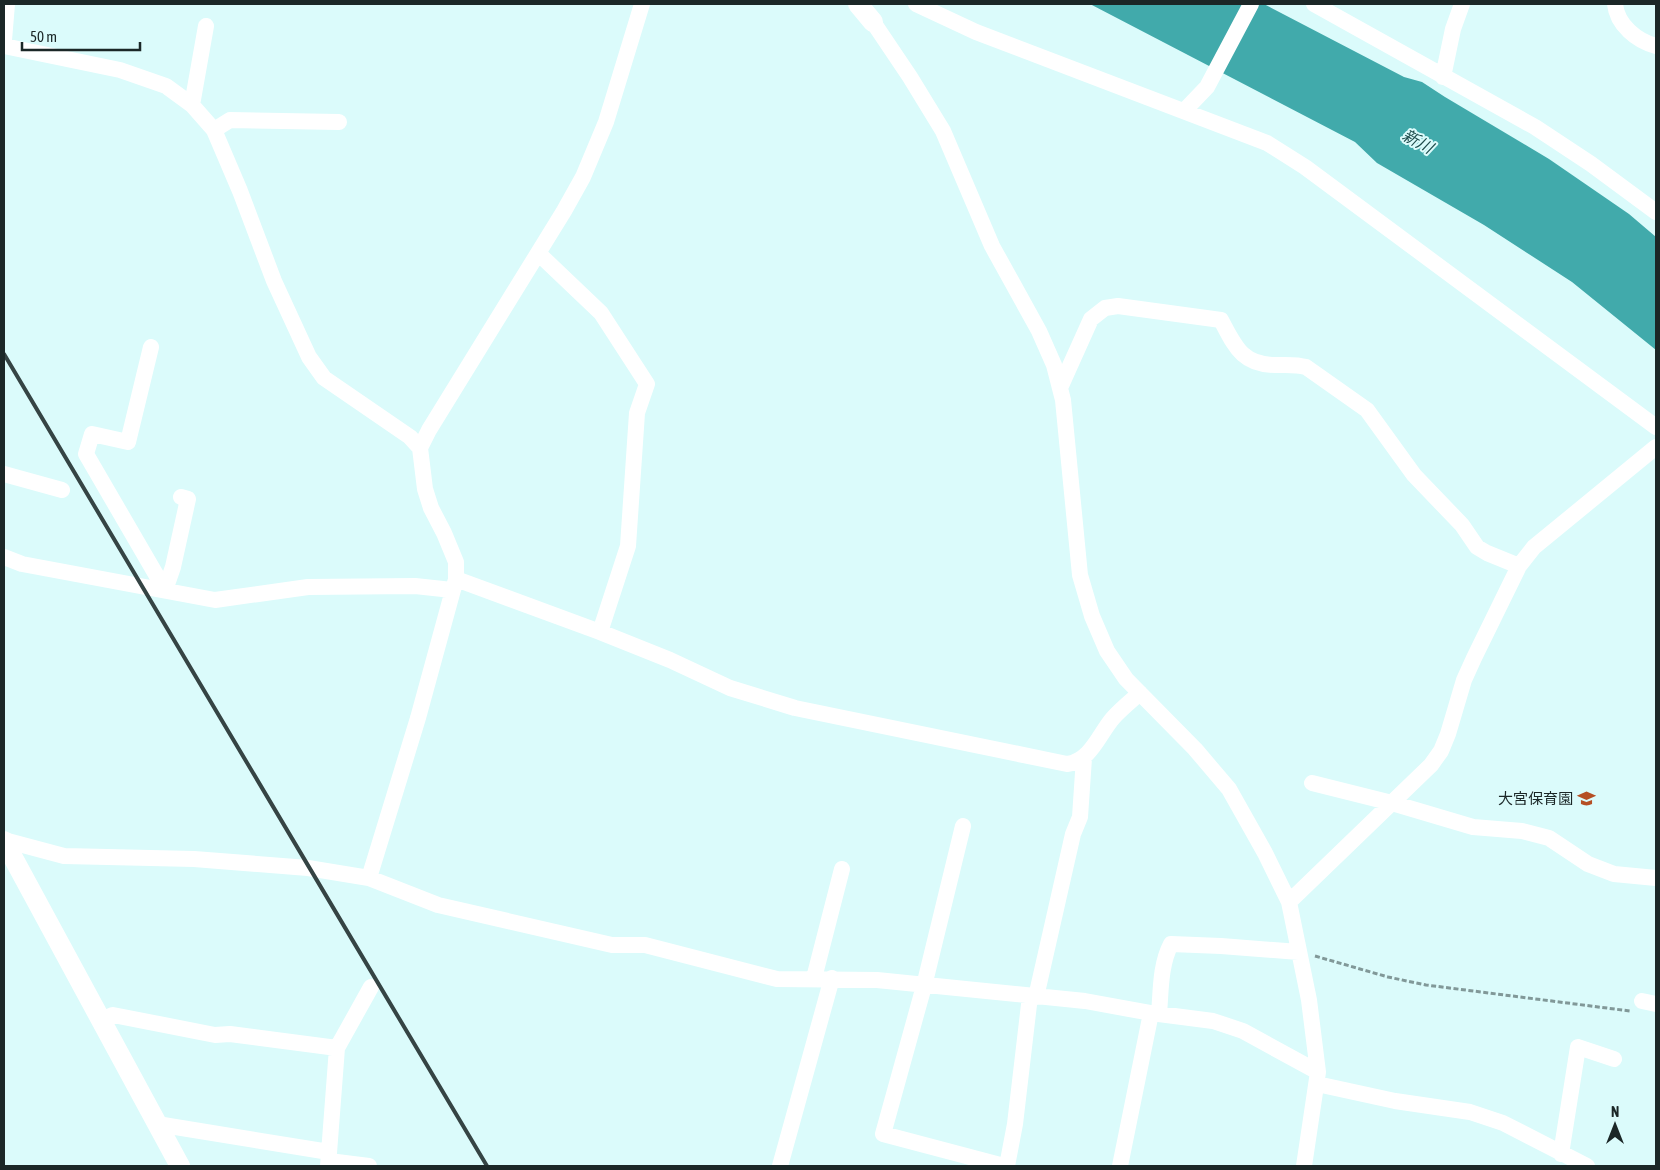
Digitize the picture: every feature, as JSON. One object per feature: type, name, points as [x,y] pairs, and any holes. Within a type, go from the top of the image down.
[{"type":"street","points":[[4,40],[7,4]]},
{"type":"street","points":[[420,448],[471,360],[583,178],[606,122],[642,4]]},
{"type":"street","points":[[858,4],[873,22],[910,77],[943,131],[992,246],[1039,331],[1054,365],[1063,400],[1080,575],[1092,616],[1107,651],[1126,679],[1195,749],[1229,789],[1289,902],[1309,1000],[1317,1078],[1304,1166]]},
{"type":"street","points":[[916,4],[976,32],[1268,143],[1305,167],[1656,427]]},
{"type":"street","points":[[1184,111],[1207,87],[1251,4]]},
{"type":"street","points":[[1314,4],[1535,128],[1591,164],[1656,212]]},
{"type":"street","points":[[1443,77],[1452,29],[1462,4]]},
{"type":"street","points":[[1615,4],[1616,12],[1637,38],[1656,46]]},
{"type":"street","points":[[192,105],[206,26]]},
{"type":"street","points":[[4,46],[120,70],[166,86],[192,105],[214,130],[240,191],[274,281],[309,357],[324,378],[410,437],[420,448],[425,489],[431,508],[444,532],[456,562],[454,584],[418,718],[368,878]]},
{"type":"street","points":[[214,130],[230,120],[339,122]]},
{"type":"street","points":[[538,253],[601,313],[647,384],[637,413],[628,546],[600,632]]},
{"type":"street","points":[[1060,388],[1091,319],[1105,308],[1118,306],[1221,320],[1235,346],[1248,359],[1260,365],[1299,365],[1306,367],[1367,410],[1414,476],[1462,525],[1477,547],[1519,566]]},
{"type":"street","points":[[151,347],[128,442],[92,434],[86,454],[165,590]]},
{"type":"street","points":[[1289,902],[1431,765],[1441,751],[1464,680],[1519,566],[1534,547],[1656,447]]},
{"type":"street","points":[[4,474],[62,490]]},
{"type":"street","points":[[165,590],[173,568],[188,499],[181,497]]},
{"type":"street","points":[[4,557],[22,564],[215,600],[308,587],[454,584],[600,632],[670,660],[730,688],[795,708],[1067,764],[1077,763],[1084,758],[1113,718],[1140,693]]},
{"type":"street","points":[[963,826],[924,986],[883,1134],[1005,1166],[1015,1124],[1033,996],[1080,817],[1084,758]]},
{"type":"street","points":[[1312,783],[1392,803],[1473,827],[1522,831],[1549,838],[1588,864],[1614,874],[1656,878]]},
{"type":"street","points":[[4,840],[64,856],[204,860],[308,868],[368,878],[438,905],[612,945],[645,945],[777,978],[877,980],[1085,1001],[1155,1014],[1213,1021],[1243,1031],[1317,1078],[1395,1102],[1470,1112],[1503,1123],[1587,1166]]},
{"type":"street","points":[[4,840],[180,1166]]},
{"type":"street","points":[[814,978],[842,869]]},
{"type":"street","points":[[1120,1166],[1155,1014],[1166,953],[1171,944],[1300,952]]},
{"type":"street","points":[[780,1166],[832,978]]},
{"type":"street","points":[[329,1160],[337,1048],[371,987]]},
{"type":"street","points":[[101,1020],[112,1015],[215,1034],[230,1034],[337,1048]]},
{"type":"street","points":[[1561,1154],[1578,1047],[1614,1059]]},
{"type":"street","points":[[157,1124],[329,1160],[369,1166]]},
{"type":"path","points":[[1300,952],[1388,977],[1426,985],[1645,1006]]},
{"type":"water","name":"新川","points":[[1090,4],[1264,4],[1404,77],[1422,82],[1549,159],[1629,214],[1656,237],[1656,350],[1572,282],[1484,225],[1377,163],[1355,142]]},
{"type":"railway","points":[[4,354],[487,1166]]},
{"type":"place","name":"大宮保育園","points":[[1587,799]]}]
